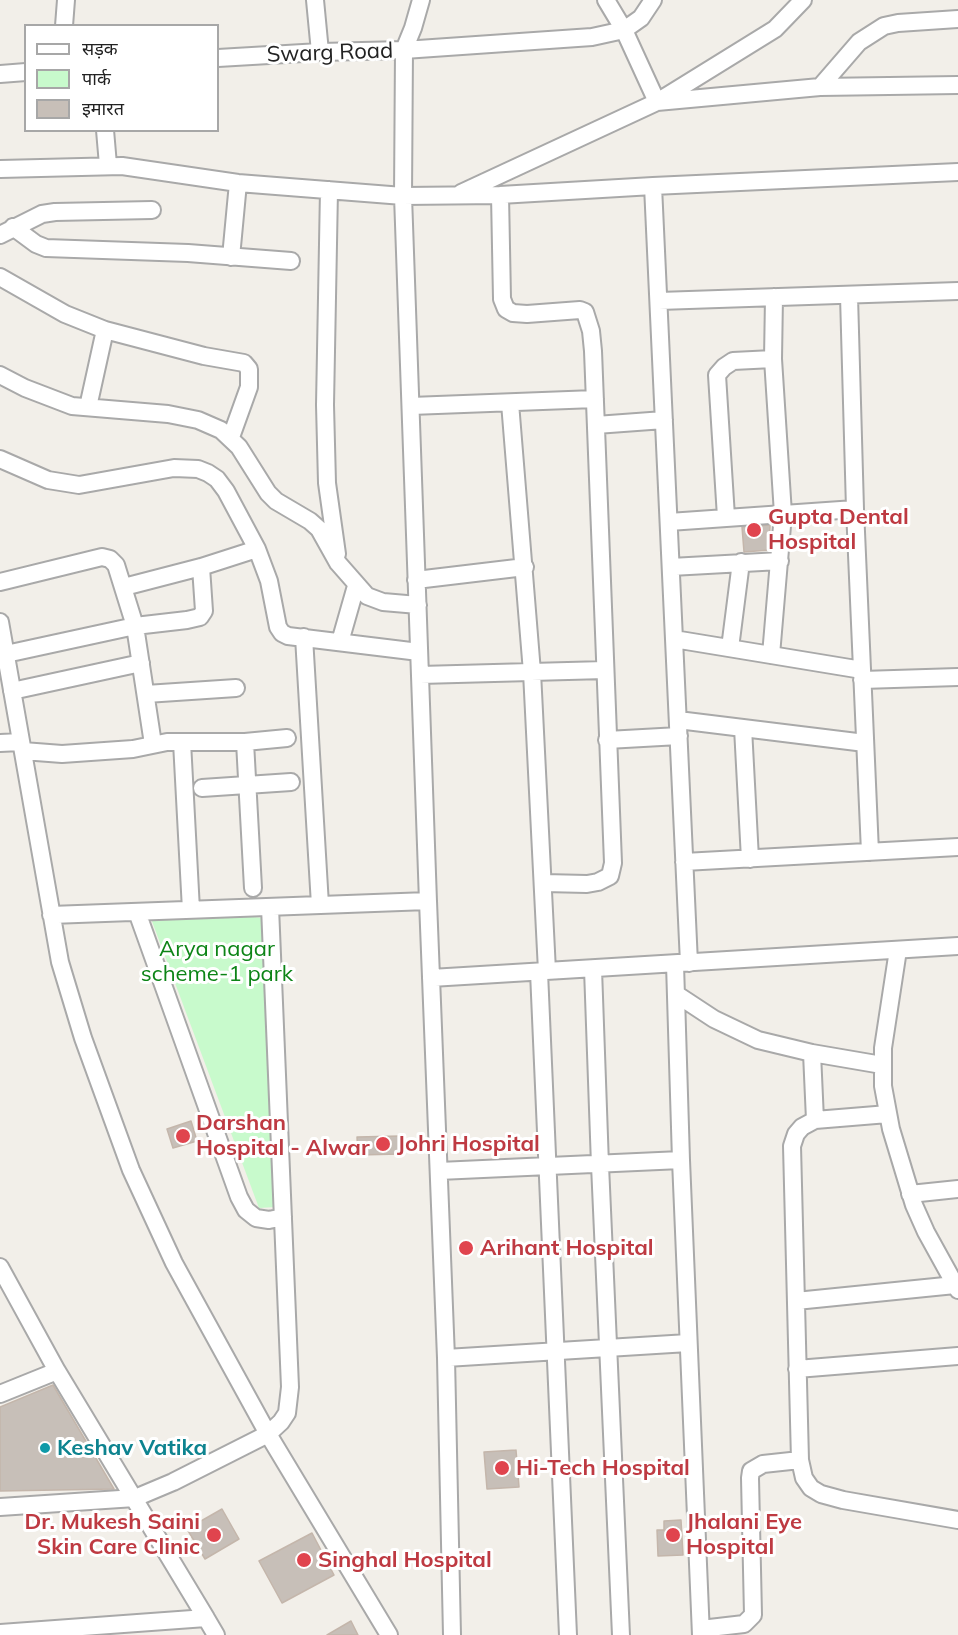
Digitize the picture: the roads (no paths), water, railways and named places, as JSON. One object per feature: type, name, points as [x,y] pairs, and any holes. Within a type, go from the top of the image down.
[{"type":"street","points":[[64,24],[66,0]]},
{"type":"street","points":[[315,0],[320,52]]},
{"type":"street","points":[[421,0],[404,50],[579,39],[624,30],[641,18],[653,0]]},
{"type":"street","points":[[606,0],[624,30],[657,102]]},
{"type":"street","points":[[456,195],[657,102],[775,29],[803,0]]},
{"type":"street","points":[[820,87],[859,42],[884,26],[958,19]]},
{"type":"street","name":"Swarg Road","points":[[219,58],[404,50],[403,196],[446,1358],[452,1635]]},
{"type":"street","points":[[0,74],[24,72]]},
{"type":"street","points":[[657,102],[820,87],[958,85]]},
{"type":"street","points":[[105,132],[108,165]]},
{"type":"street","points":[[0,169],[108,165],[238,183],[403,196],[500,195],[958,172]]},
{"type":"street","points":[[231,257],[238,183]]},
{"type":"street","points":[[653,186],[684,862],[682,963],[676,994],[701,1632],[744,1624],[753,1614],[750,1478],[752,1471],[763,1464],[800,1460]]},
{"type":"street","points":[[329,190],[325,380],[326,452],[327,483],[338,563]]},
{"type":"street","points":[[500,195],[502,299],[506,309],[513,313],[526,315],[580,310],[585,312],[592,341],[613,864],[610,876],[598,882],[544,883]]},
{"type":"street","points":[[6,231],[42,214],[55,212],[152,210]]},
{"type":"street","points":[[6,231],[46,248],[188,253],[291,261]]},
{"type":"street","points":[[0,277],[64,314],[105,330],[204,356],[244,363],[249,369],[249,387],[231,437]]},
{"type":"street","points":[[659,300],[958,291]]},
{"type":"street","points":[[849,296],[855,509],[870,852]]},
{"type":"street","points":[[771,655],[783,514],[773,359],[774,297]]},
{"type":"street","points":[[88,407],[105,330]]},
{"type":"street","points":[[726,517],[717,375],[733,361],[773,359]]},
{"type":"street","points":[[0,375],[61,402],[88,407],[159,413],[210,424],[231,437],[268,493],[276,501],[310,521],[319,530],[338,563],[367,596],[392,603],[418,605]]},
{"type":"street","points":[[411,406],[595,399]]},
{"type":"street","points":[[510,403],[525,567],[544,883],[543,972],[547,1167],[568,1635]]},
{"type":"street","points":[[596,425],[664,420]]},
{"type":"street","points":[[0,459],[48,480],[79,484],[174,468],[198,469],[217,479],[226,491],[257,549],[269,581],[278,627],[282,633],[288,636],[419,652]]},
{"type":"street","points":[[669,522],[855,509]]},
{"type":"street","points":[[124,588],[257,549]]},
{"type":"street","points":[[0,582],[102,557],[110,559],[116,565],[135,626],[153,744]]},
{"type":"street","points":[[671,567],[780,561]]},
{"type":"street","points":[[730,648],[741,562]]},
{"type":"street","points":[[6,654],[135,626],[200,617],[204,611],[201,567]]},
{"type":"street","points":[[416,580],[525,567]]},
{"type":"street","points":[[340,642],[356,586]]},
{"type":"street","points":[[0,627],[60,962],[75,1014],[131,1170],[174,1263],[268,1434],[389,1635]]},
{"type":"street","points":[[304,637],[320,905]]},
{"type":"street","points":[[674,639],[771,655],[862,675],[958,677]]},
{"type":"street","points":[[12,691],[141,663]]},
{"type":"street","points":[[420,675],[605,670]]},
{"type":"street","points":[[146,694],[236,688]]},
{"type":"street","points":[[607,740],[678,728],[743,728],[865,743]]},
{"type":"street","points":[[743,728],[750,859]]},
{"type":"street","points":[[0,743],[62,754],[133,749],[153,744],[245,742],[287,738]]},
{"type":"street","points":[[182,742],[190,910]]},
{"type":"street","points":[[245,742],[253,888]]},
{"type":"street","points":[[202,788],[291,782]]},
{"type":"street","points":[[684,862],[958,847]]},
{"type":"street","points":[[51,915],[428,901]]},
{"type":"street","points":[[0,1507],[135,1498],[173,1482],[268,1434],[287,1413],[290,1404],[270,907]]},
{"type":"street","points":[[137,912],[239,1197],[246,1210],[256,1218],[269,1220],[283,1217]]},
{"type":"street","points":[[431,978],[958,946]]},
{"type":"street","points":[[796,1301],[957,1288],[926,1232],[910,1194],[895,1145],[883,1086],[882,1065],[897,950]]},
{"type":"street","points":[[593,969],[621,1635]]},
{"type":"street","points":[[676,994],[736,1031],[758,1040],[812,1053],[882,1065]]},
{"type":"street","points":[[812,1053],[815,1120]]},
{"type":"street","points":[[888,1114],[815,1120],[802,1126],[792,1146],[800,1460],[804,1478],[811,1488],[821,1494],[958,1520]]},
{"type":"street","points":[[439,1171],[681,1160]]},
{"type":"street","points":[[910,1194],[958,1189]]},
{"type":"street","points":[[0,1267],[57,1371],[216,1635]]},
{"type":"street","points":[[446,1358],[688,1344]]},
{"type":"street","points":[[797,1369],[958,1356]]},
{"type":"street","points":[[0,1394],[57,1371]]},
{"type":"street","points":[[0,1633],[206,1618]]},
{"type":"place","name":"Gupta Dental Hospital","points":[[754,530]]},
{"type":"place","name":"Darshan Hospital - Alwar","points":[[183,1136]]},
{"type":"place","name":"Johri Hospital","points":[[383,1144]]},
{"type":"place","name":"Arihant Hospital","points":[[466,1248]]},
{"type":"place","name":"Keshav Vatika","points":[[45,1448]]},
{"type":"place","name":"Hi-Tech Hospital","points":[[502,1468]]},
{"type":"place","name":"Dr. Mukesh Saini Skin Care Clinic","points":[[214,1535]]},
{"type":"place","name":"Jhalani Eye Hospital","points":[[673,1535]]},
{"type":"place","name":"Singhal Hospital","points":[[304,1560]]},
{"type":"park label","name":"Arya nagar scheme-1 park","points":[[217,962]]}]
